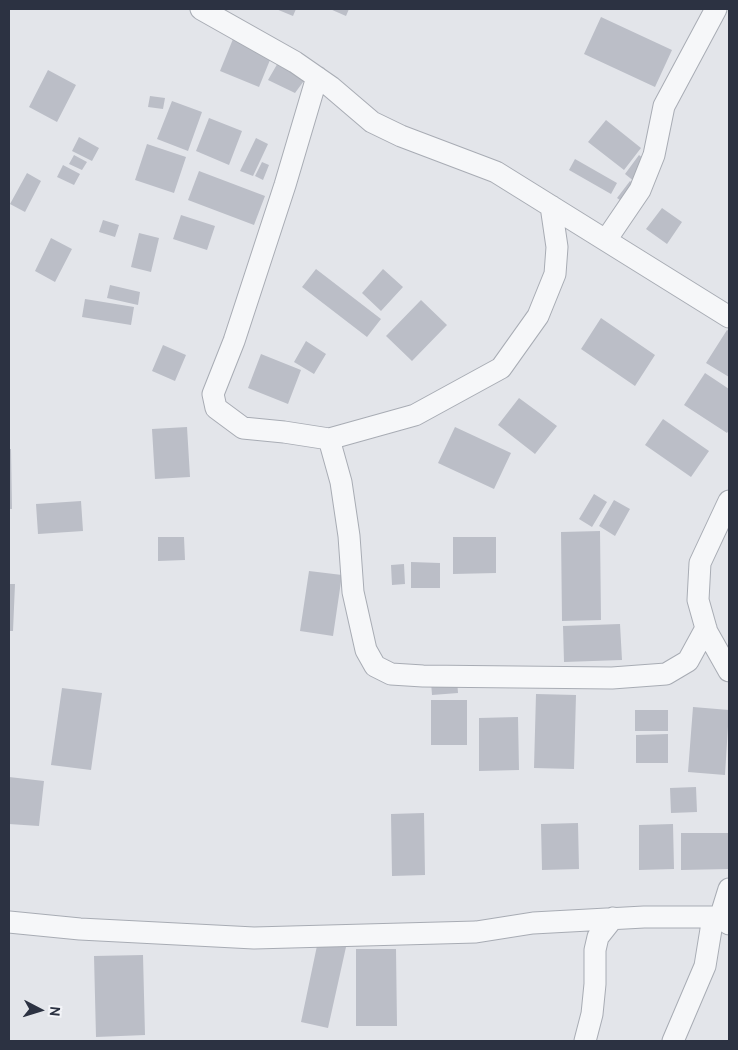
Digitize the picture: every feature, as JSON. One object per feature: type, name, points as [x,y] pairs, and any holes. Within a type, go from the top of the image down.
[{"type":"street","points":[[202,9],[295,62],[332,87],[372,122],[401,136],[496,172],[729,317]]},
{"type":"street","points":[[606,240],[640,190],[654,155],[664,106],[716,9]]},
{"type":"street","points":[[317,77],[285,185],[234,341],[213,394],[216,408],[243,428],[329,439],[415,415],[501,368],[538,316],[555,274],[557,247],[551,206]]},
{"type":"street","points":[[329,439],[341,482],[349,536],[353,592],[366,650],[375,666],[391,674],[423,676],[612,678],[666,674],[688,660],[706,628]]},
{"type":"street","points":[[729,501],[700,563],[698,600],[706,628],[729,671]]},
{"type":"street","points":[[673,1041],[705,966],[721,920],[729,889]]},
{"type":"street","points":[[9,922],[80,929],[254,938],[476,932],[533,923],[613,918],[721,920]]},
{"type":"street","points":[[585,1041],[592,1014],[595,984],[595,950],[598,937],[613,918]]},
{"type":"building","points":[[276,9],[296,9],[293,16]]},
{"type":"building","points":[[330,9],[349,9],[346,16]]},
{"type":"building","points":[[601,17],[672,50],[655,87],[584,54]]},
{"type":"building","points":[[233,39],[272,55],[259,87],[220,71]]},
{"type":"building","points":[[279,61],[306,78],[295,93],[268,80]]},
{"type":"building","points":[[48,70],[76,85],[57,122],[29,107]]},
{"type":"building","points":[[150,96],[165,98],[163,109],[148,107]]},
{"type":"building","points":[[172,101],[202,112],[188,151],[157,139]]},
{"type":"building","points":[[209,118],[242,131],[229,165],[196,151]]},
{"type":"building","points":[[606,120],[641,148],[624,170],[588,142]]},
{"type":"building","points":[[79,137],[99,148],[92,161],[72,151]]},
{"type":"building","points":[[256,138],[268,144],[253,176],[240,171]]},
{"type":"building","points":[[147,144],[186,157],[174,193],[135,180]]},
{"type":"building","points":[[74,155],[87,162],[82,170],[69,164]]},
{"type":"building","points":[[639,155],[649,163],[635,182],[625,174]]},
{"type":"building","points":[[575,159],[617,183],[611,194],[569,170]]},
{"type":"building","points":[[262,162],[269,165],[263,180],[255,176]]},
{"type":"building","points":[[63,165],[80,174],[74,185],[57,177]]},
{"type":"building","points":[[199,171],[265,196],[254,225],[188,200]]},
{"type":"building","points":[[27,173],[41,181],[25,212],[10,204]]},
{"type":"building","points":[[630,181],[638,188],[626,204],[617,198]]},
{"type":"building","points":[[662,208],[682,222],[667,244],[646,229]]},
{"type":"building","points":[[181,215],[215,226],[207,250],[173,239]]},
{"type":"building","points":[[103,220],[119,225],[115,237],[99,232]]},
{"type":"building","points":[[139,233],[159,238],[151,272],[131,267]]},
{"type":"building","points":[[51,238],[72,249],[55,282],[35,271]]},
{"type":"building","points":[[316,269],[381,319],[367,337],[302,287]]},
{"type":"building","points":[[383,269],[403,287],[381,311],[362,293]]},
{"type":"building","points":[[110,285],[140,292],[138,305],[107,298]]},
{"type":"building","points":[[85,299],[134,307],[131,325],[82,317]]},
{"type":"building","points":[[421,300],[447,325],[412,361],[386,336]]},
{"type":"building","points":[[601,318],[655,355],[635,386],[581,349]]},
{"type":"building","points":[[727,330],[729,331],[729,377],[706,363]]},
{"type":"building","points":[[306,341],[326,354],[314,374],[294,362]]},
{"type":"building","points":[[163,345],[186,355],[175,381],[152,371]]},
{"type":"building","points":[[261,354],[301,370],[288,404],[248,388]]},
{"type":"building","points":[[705,373],[729,389],[729,430],[727,433],[684,405]]},
{"type":"building","points":[[519,398],[557,426],[535,454],[498,425]]},
{"type":"building","points":[[663,419],[709,451],[691,477],[645,445]]},
{"type":"building","points":[[187,427],[190,477],[155,479],[152,429]]},
{"type":"building","points":[[455,427],[511,453],[494,489],[438,463]]},
{"type":"building","points":[[9,449],[11,449],[12,509],[9,509]]},
{"type":"building","points":[[594,494],[607,502],[592,527],[579,519]]},
{"type":"building","points":[[614,500],[630,509],[615,536],[599,526]]},
{"type":"building","points":[[81,501],[83,531],[38,534],[36,504]]},
{"type":"building","points":[[600,531],[601,620],[562,621],[561,532]]},
{"type":"building","points":[[158,537],[184,537],[185,560],[158,561]]},
{"type":"building","points":[[453,537],[496,537],[496,573],[453,574]]},
{"type":"building","points":[[411,562],[440,563],[440,588],[411,588]]},
{"type":"building","points":[[404,564],[405,584],[392,585],[391,565]]},
{"type":"building","points":[[309,571],[342,575],[333,636],[300,631]]},
{"type":"building","points":[[9,584],[15,584],[13,631],[9,631]]},
{"type":"building","points":[[620,624],[622,660],[564,662],[563,626]]},
{"type":"building","points":[[457,680],[458,693],[432,695],[431,682]]},
{"type":"building","points":[[62,688],[102,693],[91,770],[51,765]]},
{"type":"building","points":[[536,694],[576,695],[574,769],[534,768]]},
{"type":"building","points":[[431,700],[467,700],[467,745],[431,745]]},
{"type":"building","points":[[693,707],[729,710],[725,775],[688,772]]},
{"type":"building","points":[[635,710],[668,710],[668,731],[635,731]]},
{"type":"building","points":[[518,717],[519,770],[479,771],[479,718]]},
{"type":"building","points":[[668,734],[668,763],[636,763],[636,735]]},
{"type":"building","points":[[9,777],[44,781],[39,826],[9,824]]},
{"type":"building","points":[[696,787],[697,812],[671,813],[670,788]]},
{"type":"building","points":[[424,813],[425,875],[392,876],[391,814]]},
{"type":"building","points":[[578,823],[579,869],[542,870],[541,824]]},
{"type":"building","points":[[673,824],[674,869],[639,870],[639,825]]},
{"type":"building","points":[[681,833],[728,833],[728,869],[681,870]]},
{"type":"building","points":[[318,941],[346,947],[328,1028],[301,1022]]},
{"type":"building","points":[[356,949],[396,949],[397,1026],[356,1026]]},
{"type":"building","points":[[143,955],[145,1035],[96,1037],[94,956]]}]
